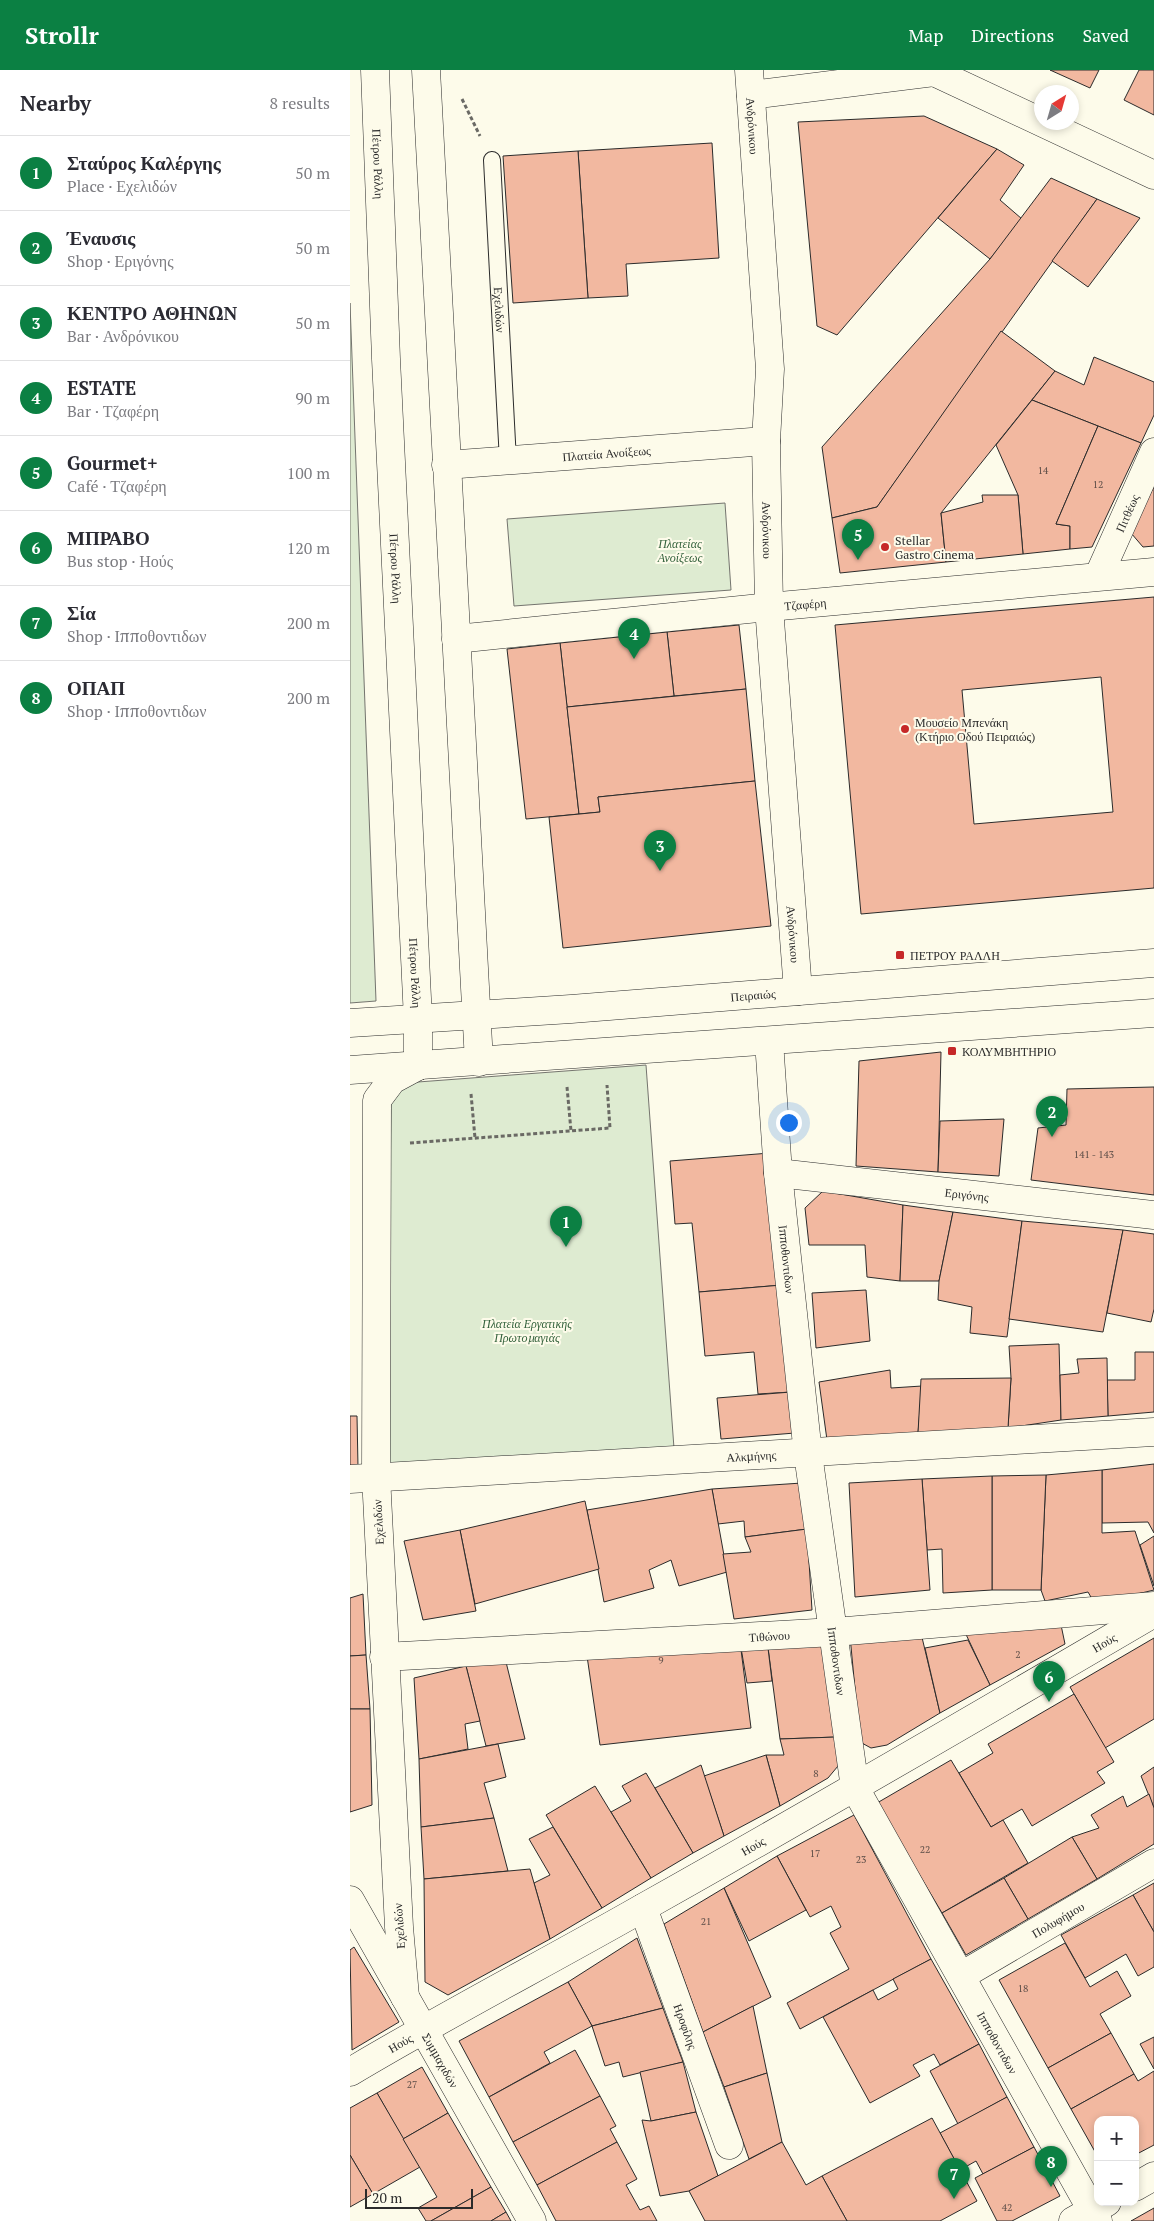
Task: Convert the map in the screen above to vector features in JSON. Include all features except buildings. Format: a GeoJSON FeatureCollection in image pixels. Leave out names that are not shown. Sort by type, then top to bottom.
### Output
{"type":"FeatureCollection","features":[{"type":"Feature","properties":{"kind":"street","name":"Πέτρου Ράλλη"},"geometry":{"type":"LineString","coordinates":[[375,70],[386,359],[418,1020],[418,1066]]}},
{"type":"Feature","properties":{"kind":"street"},"geometry":{"type":"LineString","coordinates":[[426,70],[479,1062]]}},
{"type":"Feature","properties":{"kind":"street"},"geometry":{"type":"LineString","coordinates":[[750,83],[932,71],[976,80],[1153,172]]}},
{"type":"Feature","properties":{"kind":"street","name":"Ανδρόνικου"},"geometry":{"type":"LineString","coordinates":[[750,83],[770,369],[766,441],[769,607],[798,991]]}},
{"type":"Feature","properties":{"kind":"street","name":"Πλατεία Ανοίξεως"},"geometry":{"type":"LineString","coordinates":[[446,465],[766,441]]}},
{"type":"Feature","properties":{"kind":"street","name":"Πιτθέως"},"geometry":{"type":"LineString","coordinates":[[1099,576],[1154,452]]}},
{"type":"Feature","properties":{"kind":"street","name":"Τζαφέρη"},"geometry":{"type":"LineString","coordinates":[[456,639],[769,607],[1154,572]]}},
{"type":"Feature","properties":{"kind":"street","name":"Πειραιώς"},"geometry":{"type":"LineString","coordinates":[[350,1023],[477,1016],[1154,963]]}},
{"type":"Feature","properties":{"kind":"street"},"geometry":{"type":"LineString","coordinates":[[350,1070],[1154,1013]]}},
{"type":"Feature","properties":{"kind":"street","name":"Ιπποθοντιδων"},"geometry":{"type":"LineString","coordinates":[[768,1040],[778,1173],[808,1454],[855,1788],[1093,2214]]}},
{"type":"Feature","properties":{"kind":"street","name":"Εχελιδών"},"geometry":{"type":"LineString","coordinates":[[405,1997],[399,1927],[384,1657],[363,1478],[377,1100],[392,1080],[418,1066]]}},
{"type":"Feature","properties":{"kind":"street","name":"Εριγόνης"},"geometry":{"type":"LineString","coordinates":[[778,1173],[1154,1215]]}},
{"type":"Feature","properties":{"kind":"street","name":"Αλκμήνης"},"geometry":{"type":"LineString","coordinates":[[363,1478],[808,1454],[1154,1432]]}},
{"type":"Feature","properties":{"kind":"street","name":"Τιθώνου"},"geometry":{"type":"LineString","coordinates":[[384,1657],[834,1632],[1154,1606]]}},
{"type":"Feature","properties":{"kind":"street","name":"Ηούς"},"geometry":{"type":"LineString","coordinates":[[350,2072],[423,2028],[643,1908],[855,1788],[1154,1613]]}},
{"type":"Feature","properties":{"kind":"street","name":"Πολυφήμου"},"geometry":{"type":"LineString","coordinates":[[961,1976],[1154,1863]]}},
{"type":"Feature","properties":{"kind":"street","name":"Συμμαχιδών"},"geometry":{"type":"LineString","coordinates":[[350,1900],[532,2221]]}},
{"type":"Feature","properties":{"kind":"street","name":"Ηροφίλης"},"geometry":{"type":"LineString","coordinates":[[643,1908],[729,2145]]}},
{"type":"Feature","properties":{"kind":"street"},"geometry":{"type":"LineString","coordinates":[[1139,2184],[1154,2176]]}},
{"type":"Feature","properties":{"kind":"lane","name":"Εχελιδών"},"geometry":{"type":"LineString","coordinates":[[492,160],[508,460]]}},
{"type":"Feature","properties":{"kind":"path"},"geometry":{"type":"LineString","coordinates":[[460,95],[492,160]]}},
{"type":"Feature","properties":{"kind":"path"},"geometry":{"type":"LineString","coordinates":[[402,1144],[610,1128],[607,1083]]}},
{"type":"Feature","properties":{"kind":"path"},"geometry":{"type":"LineString","coordinates":[[567,1086],[571,1131]]}},
{"type":"Feature","properties":{"kind":"path"},"geometry":{"type":"LineString","coordinates":[[471,1093],[475,1138]]}},
{"type":"Feature","properties":{"kind":"green space"},"geometry":{"type":"Polygon","coordinates":[[[350,303],[376,1001],[350,1003],[350,303]]]}},
{"type":"Feature","properties":{"kind":"green space","name":"Πλατείας Ανοίξεως"},"geometry":{"type":"Polygon","coordinates":[[[725,503],[731,590],[514,606],[507,519],[725,503]]]}},
{"type":"Feature","properties":{"kind":"green space","name":"Πλατεία Εργατικής Πρωτομαγιάς"},"geometry":{"type":"Polygon","coordinates":[[[646,1065],[675,1462],[388,1476],[391,1084],[646,1065]]]}},
{"type":"Feature","properties":{"kind":"place","name":"Stellar Gastro Cinema"},"geometry":{"type":"Point","coordinates":[885,547]}},
{"type":"Feature","properties":{"kind":"place","name":"Gourmet+"},"geometry":{"type":"Point","coordinates":[858,560]}},
{"type":"Feature","properties":{"kind":"place","name":"ESTATE"},"geometry":{"type":"Point","coordinates":[634,659]}},
{"type":"Feature","properties":{"kind":"place","name":"Μουσείο Μπενάκη (Κτήριο Οδού Πειραιώς)"},"geometry":{"type":"Point","coordinates":[905,729]}},
{"type":"Feature","properties":{"kind":"place","name":"ΚΕΝΤΡΟ ΑΘΗΝΩΝ"},"geometry":{"type":"Point","coordinates":[660,871]}},
{"type":"Feature","properties":{"kind":"place","name":"ΠΕΤΡΟΥ ΡΑΛΛΗ"},"geometry":{"type":"Point","coordinates":[900,955]}},
{"type":"Feature","properties":{"kind":"place","name":"ΚΟΛΥΜΒΗΤΗΡΙΟ"},"geometry":{"type":"Point","coordinates":[952,1051]}},
{"type":"Feature","properties":{"kind":"place","name":"Έναυσις"},"geometry":{"type":"Point","coordinates":[1052,1137]}},
{"type":"Feature","properties":{"kind":"place","name":"Σταύρος Καλέργης"},"geometry":{"type":"Point","coordinates":[566,1247]}},
{"type":"Feature","properties":{"kind":"place","name":"ΜΠΡΑΒΟ"},"geometry":{"type":"Point","coordinates":[1049,1702]}},
{"type":"Feature","properties":{"kind":"place","name":"ΟΠΑΠ"},"geometry":{"type":"Point","coordinates":[1051,2187]}},
{"type":"Feature","properties":{"kind":"place","name":"Σία"},"geometry":{"type":"Point","coordinates":[954,2199]}}]}
